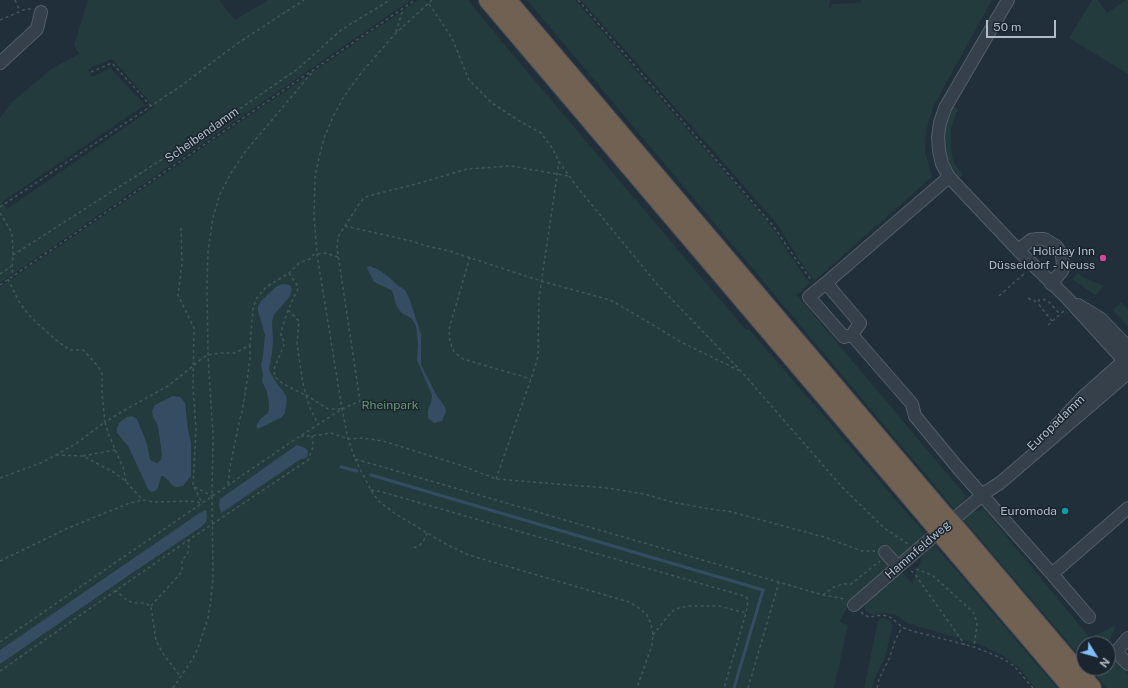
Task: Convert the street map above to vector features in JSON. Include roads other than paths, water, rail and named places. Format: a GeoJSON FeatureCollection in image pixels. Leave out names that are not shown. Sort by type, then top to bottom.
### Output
{"type":"FeatureCollection","features":[{"type":"Feature","properties":{"kind":"highway"},"geometry":{"type":"LineString","coordinates":[[488,0],[951,534],[1092,688]]}},
{"type":"Feature","properties":{"kind":"highway"},"geometry":{"type":"LineString","coordinates":[[507,0],[939,520]]}},
{"type":"Feature","properties":{"kind":"highway"},"geometry":{"type":"LineString","coordinates":[[951,534],[1072,688]]}},
{"type":"Feature","properties":{"kind":"street"},"geometry":{"type":"LineString","coordinates":[[1008,0],[945,108],[940,123],[938,137],[942,164],[949,177],[1127,361]]}},
{"type":"Feature","properties":{"kind":"street"},"geometry":{"type":"LineString","coordinates":[[0,63],[37,29],[41,12]]}},
{"type":"Feature","properties":{"kind":"street"},"geometry":{"type":"LineString","coordinates":[[822,286],[860,323],[852,335],[844,337],[809,297],[949,177]]}},
{"type":"Feature","properties":{"kind":"street"},"geometry":{"type":"LineString","coordinates":[[1018,250],[1031,240],[1037,239],[1044,240],[1056,246],[1062,255],[1063,266],[1062,271],[1051,284]]}},
{"type":"Feature","properties":{"kind":"street"},"geometry":{"type":"LineString","coordinates":[[1069,301],[1102,319],[1128,347]]}},
{"type":"Feature","properties":{"kind":"street"},"geometry":{"type":"LineString","coordinates":[[852,335],[912,404],[916,416],[958,468],[984,494],[1089,617]]}},
{"type":"Feature","properties":{"kind":"street","name":"Europadamm"},"geometry":{"type":"LineString","coordinates":[[1043,448],[1058,424],[1082,398],[1127,361]]}},
{"type":"Feature","properties":{"kind":"street","name":"Europadamm"},"geometry":{"type":"LineString","coordinates":[[984,494],[1043,448],[1128,373]]}},
{"type":"Feature","properties":{"kind":"street","name":"Hammfeldweg"},"geometry":{"type":"LineString","coordinates":[[854,605],[984,494]]}},
{"type":"Feature","properties":{"kind":"street"},"geometry":{"type":"LineString","coordinates":[[1052,574],[1128,508]]}},
{"type":"Feature","properties":{"kind":"street"},"geometry":{"type":"LineString","coordinates":[[886,553],[900,565]]}},
{"type":"Feature","properties":{"kind":"street"},"geometry":{"type":"LineString","coordinates":[[1128,638],[1117,651],[1128,664]]}},
{"type":"Feature","properties":{"kind":"water"},"geometry":{"type":"Polygon","coordinates":[[[370,266],[379,270],[405,290],[409,298],[421,334],[421,365],[437,396],[445,407],[446,412],[442,421],[434,423],[428,418],[428,410],[432,395],[417,360],[418,343],[416,326],[411,318],[399,310],[391,290],[374,282],[367,267],[370,266]]]}},
{"type":"Feature","properties":{"kind":"water"},"geometry":{"type":"Polygon","coordinates":[[[283,284],[290,285],[292,289],[290,296],[274,315],[272,321],[273,340],[269,370],[287,398],[285,413],[282,417],[258,429],[256,426],[261,418],[267,414],[269,410],[269,403],[267,392],[262,381],[263,374],[261,365],[265,335],[258,306],[262,300],[277,286],[283,284]]]}},
{"type":"Feature","properties":{"kind":"water"},"geometry":{"type":"Polygon","coordinates":[[[173,396],[180,397],[185,403],[191,443],[191,476],[183,486],[176,487],[166,478],[161,476],[158,488],[151,492],[147,488],[128,446],[117,433],[117,428],[119,423],[127,417],[132,416],[137,419],[147,444],[150,460],[157,463],[161,460],[162,455],[158,426],[153,417],[152,411],[155,405],[173,396]]]}},
{"type":"Feature","properties":{"kind":"water"},"geometry":{"type":"Polygon","coordinates":[[[297,445],[308,451],[307,457],[301,459],[221,513],[219,505],[220,499],[297,445]]]}},
{"type":"Feature","properties":{"kind":"water"},"geometry":{"type":"Polygon","coordinates":[[[206,510],[206,522],[201,527],[0,664],[0,650],[206,510]]]}},
{"type":"Feature","properties":{"kind":"waterway"},"geometry":{"type":"LineString","coordinates":[[341,467],[357,471]]}},
{"type":"Feature","properties":{"kind":"waterway"},"geometry":{"type":"LineString","coordinates":[[371,475],[763,590],[734,688]]}},
{"type":"Feature","properties":{"kind":"place","name":"Holiday Inn Düsseldorf - Neuss"},"geometry":{"type":"Point","coordinates":[1103,258]}},
{"type":"Feature","properties":{"kind":"place","name":"Euromoda"},"geometry":{"type":"Point","coordinates":[1065,511]}},
{"type":"Feature","properties":{"kind":"park label","name":"Rheinpark"},"geometry":{"type":"Point","coordinates":[390,405]}}]}
